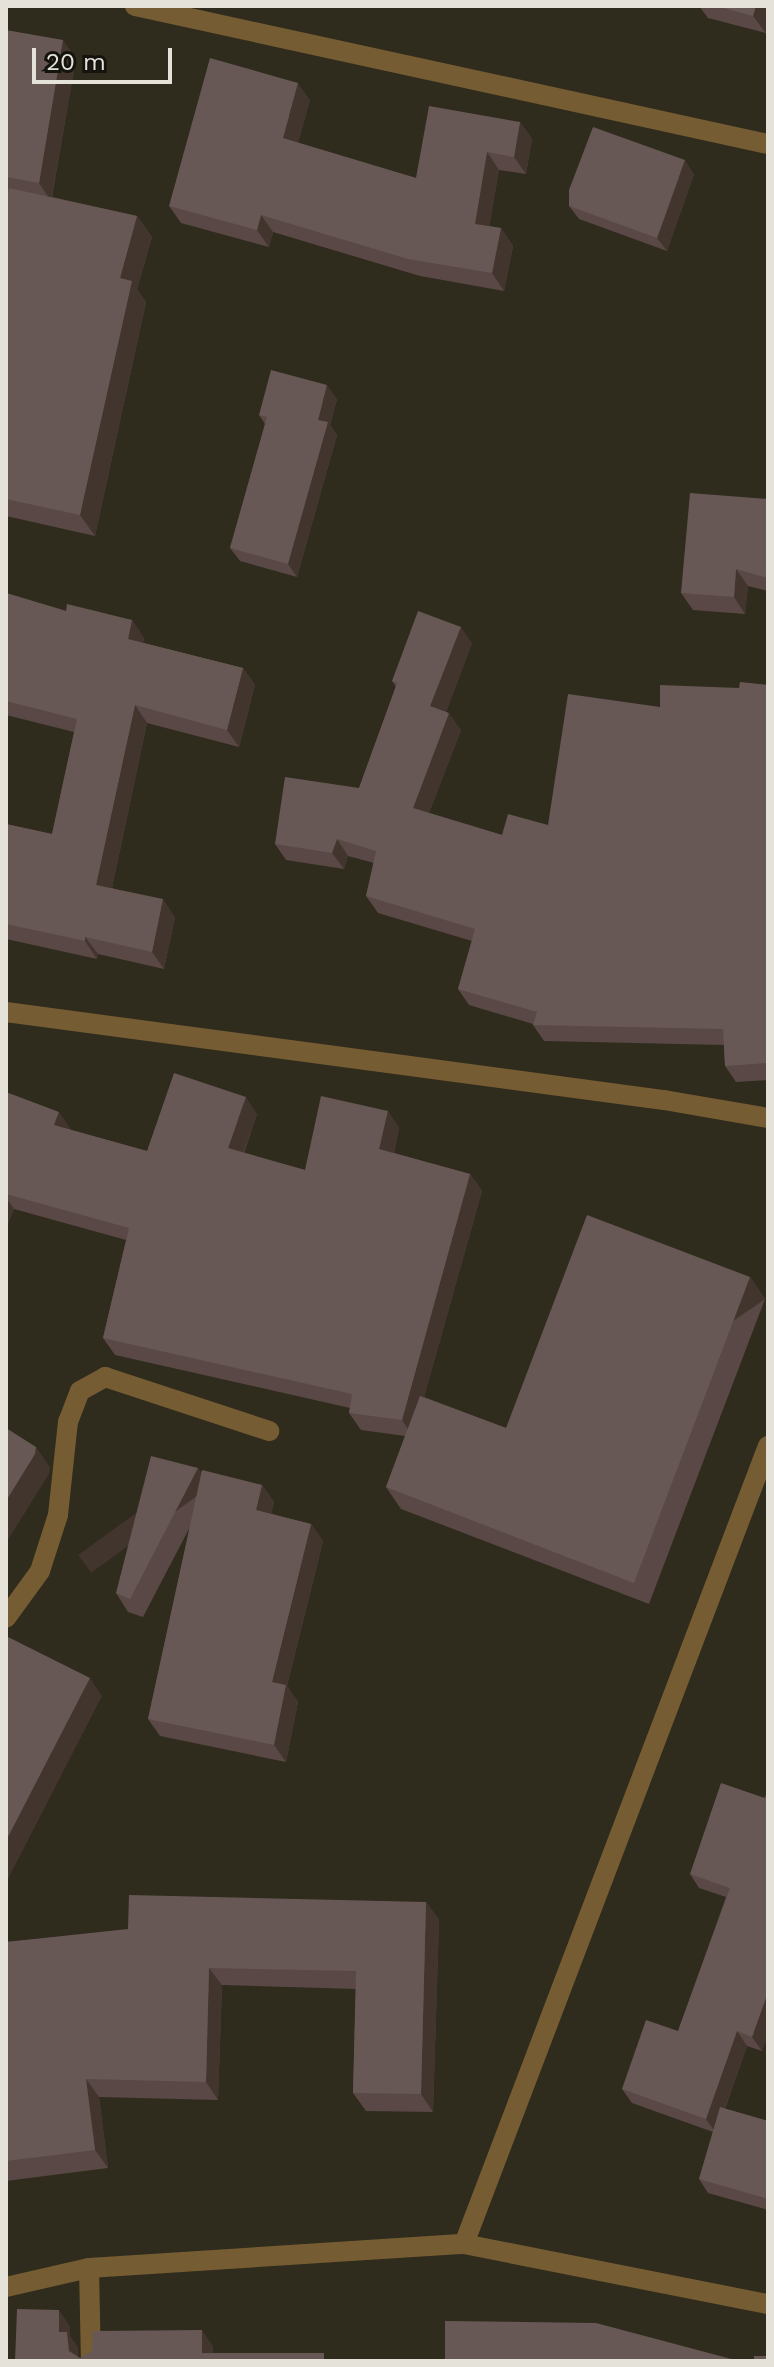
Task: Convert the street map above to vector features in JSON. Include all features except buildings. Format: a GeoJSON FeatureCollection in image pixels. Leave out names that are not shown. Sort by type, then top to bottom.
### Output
{"type":"FeatureCollection","features":[{"type":"Feature","properties":{"kind":"street"},"geometry":{"type":"LineString","coordinates":[[135,6],[768,144]]}},
{"type":"Feature","properties":{"kind":"street"},"geometry":{"type":"LineString","coordinates":[[6,1012],[649,1097],[768,1118]]}},
{"type":"Feature","properties":{"kind":"street"},"geometry":{"type":"LineString","coordinates":[[6,1618],[40,1571],[45,1557],[58,1515],[68,1422],[80,1391],[105,1377],[269,1431]]}},
{"type":"Feature","properties":{"kind":"street"},"geometry":{"type":"LineString","coordinates":[[464,2244],[768,1446]]}},
{"type":"Feature","properties":{"kind":"street"},"geometry":{"type":"LineString","coordinates":[[6,2287],[89,2268],[464,2244],[768,2304]]}},
{"type":"Feature","properties":{"kind":"street"},"geometry":{"type":"LineString","coordinates":[[89,2268],[91,2361]]}}]}
